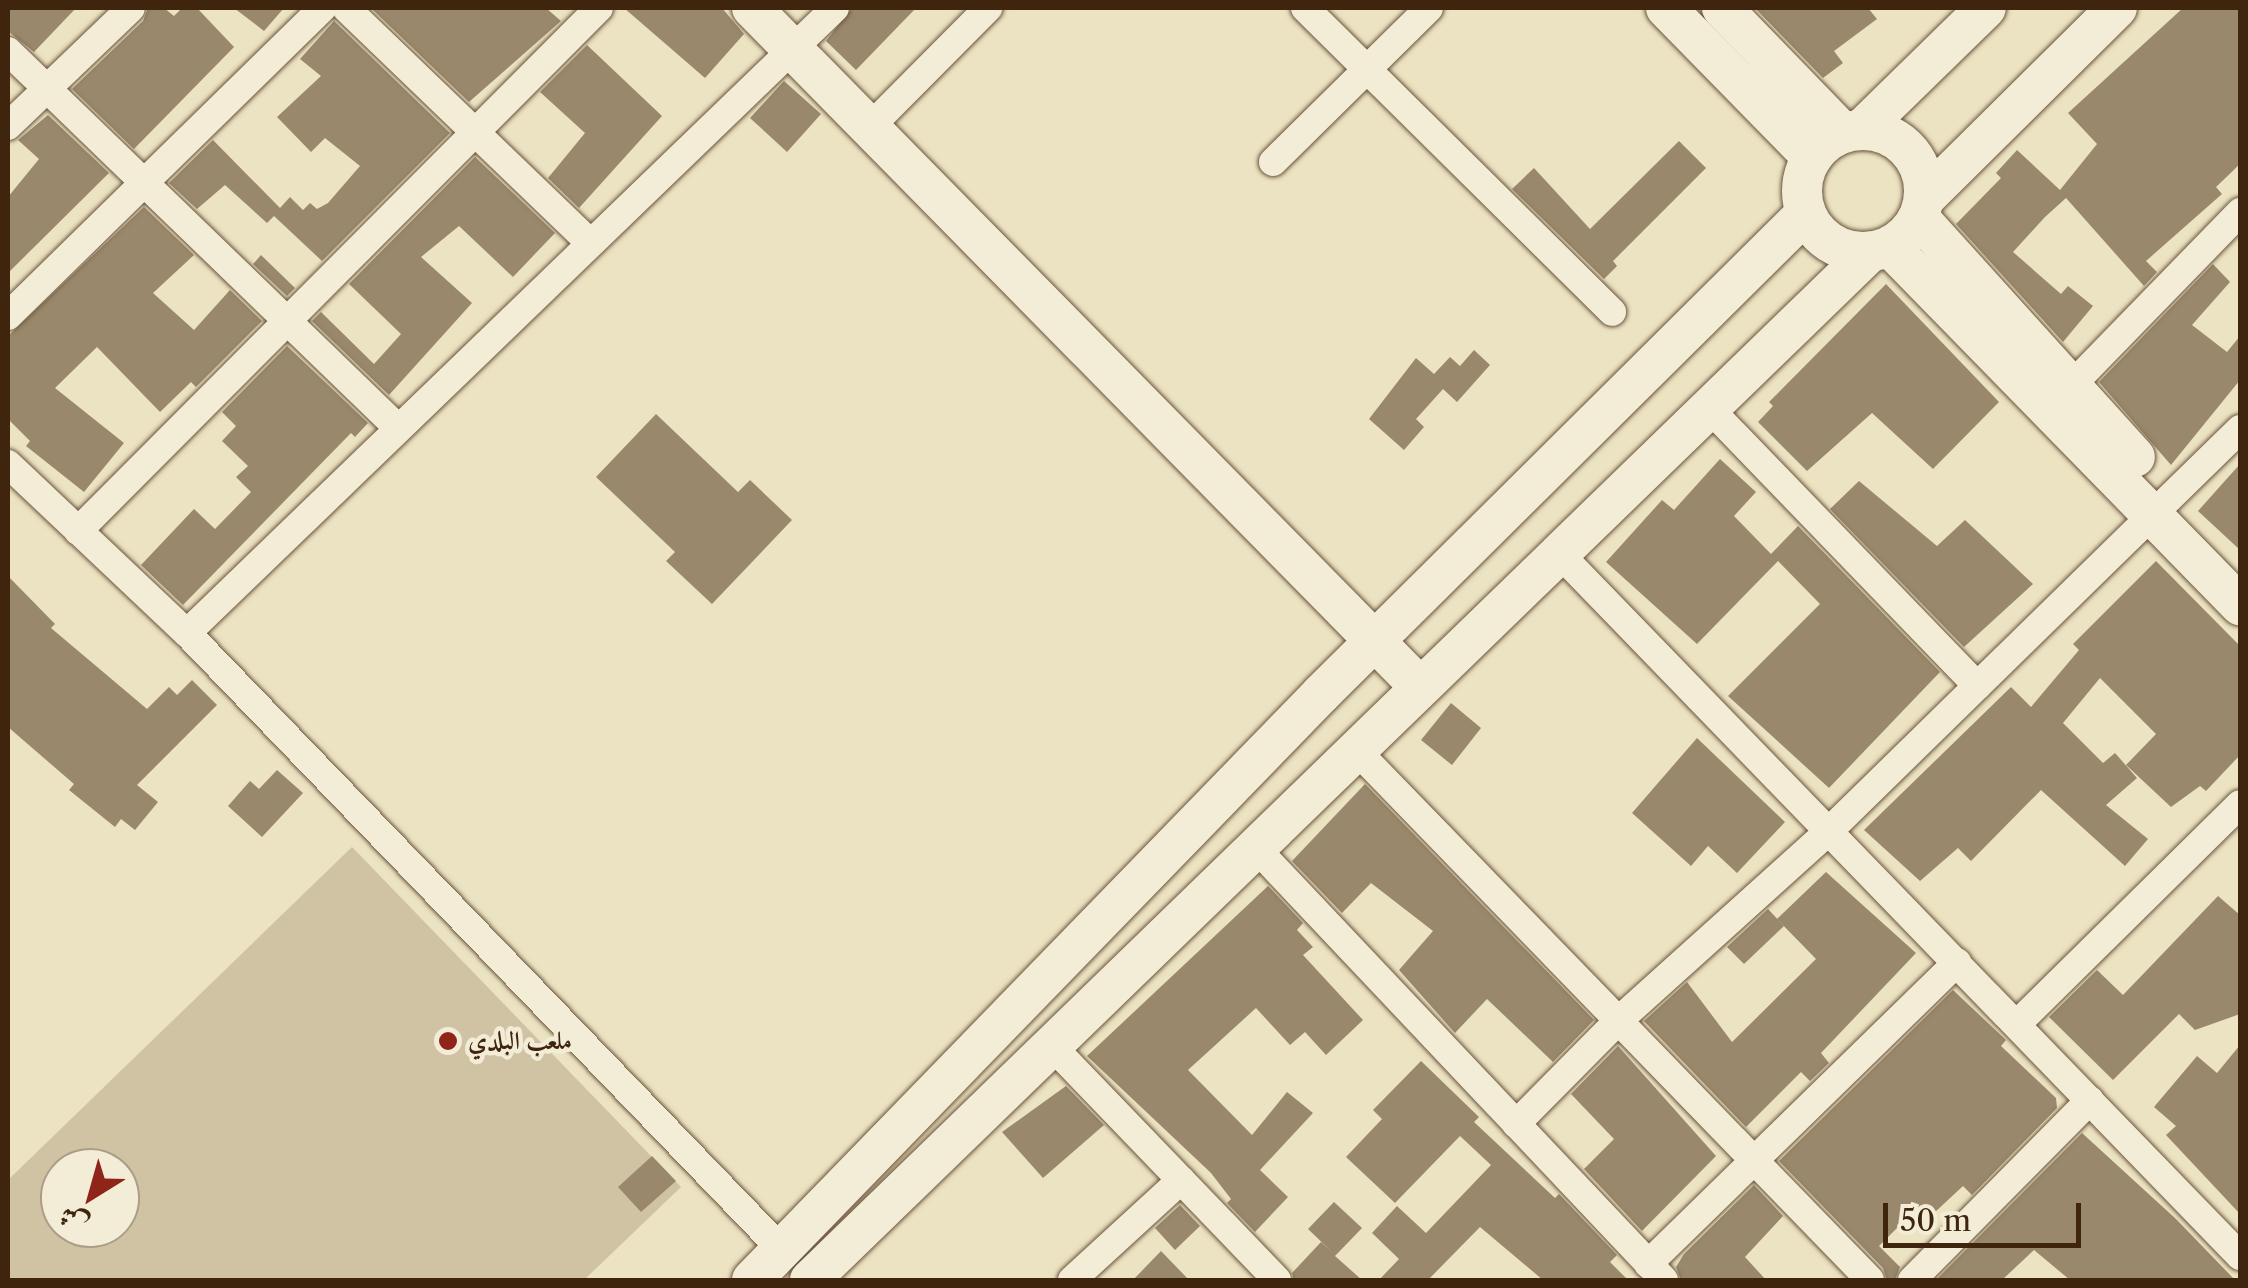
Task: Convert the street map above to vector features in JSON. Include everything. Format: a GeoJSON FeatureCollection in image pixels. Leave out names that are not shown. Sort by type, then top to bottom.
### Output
{"type":"FeatureCollection","features":[{"type":"Feature","properties":{"kind":"main road"},"geometry":{"type":"LineString","coordinates":[[752,8],[1378,638],[1418,685]]}},
{"type":"Feature","properties":{"kind":"main road"},"geometry":{"type":"LineString","coordinates":[[1666,8],[1839,139],[1883,132],[1909,150],[1924,177],[1922,208],[2071,386],[2240,605]]}},
{"type":"Feature","properties":{"kind":"main road"},"geometry":{"type":"LineString","coordinates":[[1722,8],[1839,139]]}},
{"type":"Feature","properties":{"kind":"main road"},"geometry":{"type":"LineString","coordinates":[[1986,8],[1839,139],[1802,194],[1806,214],[1831,243],[1880,250],[2163,505],[2240,569]]}},
{"type":"Feature","properties":{"kind":"main road"},"geometry":{"type":"LineString","coordinates":[[810,1280],[1556,550],[1707,406],[1880,250],[2117,8]]}},
{"type":"Feature","properties":{"kind":"main road"},"geometry":{"type":"LineString","coordinates":[[752,1280],[1378,638],[1806,214]]}},
{"type":"Feature","properties":{"kind":"street"},"geometry":{"type":"LineString","coordinates":[[8,126],[130,8]]}},
{"type":"Feature","properties":{"kind":"street"},"geometry":{"type":"LineString","coordinates":[[8,316],[323,8]]}},
{"type":"Feature","properties":{"kind":"street"},"geometry":{"type":"LineString","coordinates":[[346,8],[588,241]]}},
{"type":"Feature","properties":{"kind":"street"},"geometry":{"type":"LineString","coordinates":[[78,531],[598,8]]}},
{"type":"Feature","properties":{"kind":"street"},"geometry":{"type":"LineString","coordinates":[[187,634],[588,241],[835,8]]}},
{"type":"Feature","properties":{"kind":"street"},"geometry":{"type":"LineString","coordinates":[[870,127],[988,8]]}},
{"type":"Feature","properties":{"kind":"street"},"geometry":{"type":"LineString","coordinates":[[1305,8],[1612,312]]}},
{"type":"Feature","properties":{"kind":"street"},"geometry":{"type":"LineString","coordinates":[[1273,162],[1428,8]]}},
{"type":"Feature","properties":{"kind":"street"},"geometry":{"type":"LineString","coordinates":[[8,52],[398,428]]}},
{"type":"Feature","properties":{"kind":"street"},"geometry":{"type":"LineString","coordinates":[[2071,386],[2240,212]]}},
{"type":"Feature","properties":{"kind":"street"},"geometry":{"type":"LineString","coordinates":[[1707,406],[1977,686]]}},
{"type":"Feature","properties":{"kind":"street"},"geometry":{"type":"LineString","coordinates":[[1516,1124],[1618,1020],[1829,831],[2240,429]]}},
{"type":"Feature","properties":{"kind":"street"},"geometry":{"type":"LineString","coordinates":[[8,464],[187,634],[782,1250]]}},
{"type":"Feature","properties":{"kind":"street"},"geometry":{"type":"LineString","coordinates":[[1556,550],[2240,1256]]}},
{"type":"Feature","properties":{"kind":"street"},"geometry":{"type":"LineString","coordinates":[[1354,748],[1870,1280]]}},
{"type":"Feature","properties":{"kind":"street"},"geometry":{"type":"LineString","coordinates":[[2016,1024],[2236,817]]}},
{"type":"Feature","properties":{"kind":"street"},"geometry":{"type":"LineString","coordinates":[[1254,846],[1656,1272],[1754,1161],[1956,962]]}},
{"type":"Feature","properties":{"kind":"street"},"geometry":{"type":"LineString","coordinates":[[1051,1044],[1277,1280]]}},
{"type":"Feature","properties":{"kind":"street"},"geometry":{"type":"LineString","coordinates":[[1912,1280],[2090,1100]]}},
{"type":"Feature","properties":{"kind":"street"},"geometry":{"type":"LineString","coordinates":[[1072,1280],[1181,1180]]}},
{"type":"Feature","properties":{"kind":"shaded area"},"geometry":{"type":"Polygon","coordinates":[[[352,847],[681,1187],[584,1280],[8,1280],[8,1180],[40,1149],[40,1248],[140,1248],[140,1148],[41,1148],[352,847]]]}},
{"type":"Feature","properties":{"kind":"building"},"geometry":{"type":"Polygon","coordinates":[[[8,8],[76,8],[34,52],[8,31],[8,8]]]}},
{"type":"Feature","properties":{"kind":"building"},"geometry":{"type":"Polygon","coordinates":[[[148,8],[164,8],[174,16],[182,8],[197,8],[234,47],[134,149],[72,89],[143,21],[148,8]]]}},
{"type":"Feature","properties":{"kind":"building"},"geometry":{"type":"Polygon","coordinates":[[[234,8],[284,8],[264,31],[234,8]]]}},
{"type":"Feature","properties":{"kind":"building"},"geometry":{"type":"Polygon","coordinates":[[[371,8],[546,8],[561,21],[469,102],[371,8]]]}},
{"type":"Feature","properties":{"kind":"building"},"geometry":{"type":"Polygon","coordinates":[[[624,8],[722,8],[744,34],[705,78],[624,8]]]}},
{"type":"Feature","properties":{"kind":"building"},"geometry":{"type":"Polygon","coordinates":[[[852,8],[916,8],[856,70],[826,41],[852,8]]]}},
{"type":"Feature","properties":{"kind":"building"},"geometry":{"type":"Polygon","coordinates":[[[1755,8],[1868,8],[1877,19],[1834,51],[1843,63],[1823,78],[1755,8]]]}},
{"type":"Feature","properties":{"kind":"building"},"geometry":{"type":"Polygon","coordinates":[[[2183,8],[2240,8],[2240,164],[2216,187],[2222,194],[2146,261],[2157,272],[2144,286],[2066,198],[2045,217],[2013,252],[2061,294],[2068,286],[2093,306],[2063,342],[1956,224],[2001,178],[1996,173],[2017,150],[2060,190],[2097,144],[2068,113],[2183,8]]]}},
{"type":"Feature","properties":{"kind":"building"},"geometry":{"type":"Polygon","coordinates":[[[334,21],[450,133],[322,261],[274,216],[267,223],[225,185],[197,209],[169,183],[213,140],[280,208],[290,197],[303,210],[310,203],[317,209],[328,203],[360,166],[325,138],[311,152],[277,117],[321,76],[300,59],[334,21]]]}},
{"type":"Feature","properties":{"kind":"building"},"geometry":{"type":"Polygon","coordinates":[[[587,45],[662,116],[579,208],[548,178],[585,133],[540,92],[587,45]]]}},
{"type":"Feature","properties":{"kind":"building"},"geometry":{"type":"Polygon","coordinates":[[[784,81],[821,114],[787,152],[750,118],[784,81]]]}},
{"type":"Feature","properties":{"kind":"building"},"geometry":{"type":"Polygon","coordinates":[[[48,115],[109,173],[8,273],[8,197],[39,159],[18,140],[48,115]]]}},
{"type":"Feature","properties":{"kind":"building"},"geometry":{"type":"Polygon","coordinates":[[[1679,141],[1706,168],[1613,261],[1617,266],[1604,279],[1512,189],[1534,168],[1590,229],[1679,141]]]}},
{"type":"Feature","properties":{"kind":"building"},"geometry":{"type":"Polygon","coordinates":[[[475,157],[555,233],[513,277],[459,226],[421,257],[472,303],[389,395],[312,321],[321,312],[374,364],[401,334],[349,284],[475,157]]]}},
{"type":"Feature","properties":{"kind":"building"},"geometry":{"type":"Polygon","coordinates":[[[144,207],[194,255],[153,293],[194,330],[230,290],[262,321],[196,387],[191,382],[160,412],[97,347],[55,388],[124,443],[84,492],[26,446],[30,441],[8,419],[8,336],[144,207]]]}},
{"type":"Feature","properties":{"kind":"building"},"geometry":{"type":"Polygon","coordinates":[[[261,255],[295,288],[287,296],[253,264],[261,255]]]}},
{"type":"Feature","properties":{"kind":"building"},"geometry":{"type":"Polygon","coordinates":[[[2213,264],[2230,282],[2192,325],[2227,352],[2240,336],[2240,380],[2171,465],[2099,382],[2213,264]]]}},
{"type":"Feature","properties":{"kind":"building"},"geometry":{"type":"Polygon","coordinates":[[[1886,284],[1999,402],[1933,469],[1872,413],[1807,471],[1758,422],[1773,406],[1769,402],[1886,284]]]}},
{"type":"Feature","properties":{"kind":"building"},"geometry":{"type":"Polygon","coordinates":[[[287,346],[368,423],[355,437],[351,433],[183,605],[141,565],[194,509],[215,529],[251,492],[236,477],[248,466],[222,441],[236,426],[222,412],[287,346]]]}},
{"type":"Feature","properties":{"kind":"building"},"geometry":{"type":"Polygon","coordinates":[[[1474,350],[1490,365],[1457,402],[1443,389],[1416,419],[1424,427],[1404,450],[1369,419],[1416,358],[1434,374],[1450,357],[1460,366],[1474,350]]]}},
{"type":"Feature","properties":{"kind":"building"},"geometry":{"type":"Polygon","coordinates":[[[656,414],[738,492],[750,480],[792,520],[712,604],[666,561],[675,552],[596,477],[656,414]]]}},
{"type":"Feature","properties":{"kind":"building"},"geometry":{"type":"Polygon","coordinates":[[[1720,459],[1756,492],[1734,516],[1771,554],[1798,526],[1940,672],[1829,788],[1728,696],[1820,604],[1778,561],[1697,644],[1606,562],[1662,500],[1674,510],[1720,459]]]}},
{"type":"Feature","properties":{"kind":"building"},"geometry":{"type":"Polygon","coordinates":[[[2240,464],[2240,550],[2198,511],[2240,464]]]}},
{"type":"Feature","properties":{"kind":"building"},"geometry":{"type":"Polygon","coordinates":[[[1859,481],[1937,546],[1965,520],[2033,584],[1964,647],[1830,509],[1859,481]]]}},
{"type":"Feature","properties":{"kind":"building"},"geometry":{"type":"Polygon","coordinates":[[[2156,561],[2240,646],[2240,755],[2206,791],[2200,786],[2171,807],[2126,765],[2156,734],[2100,678],[2063,723],[2103,763],[2115,753],[2137,778],[2106,805],[2148,839],[2125,866],[2041,790],[1971,861],[1958,848],[1920,881],[1864,830],[2011,687],[2031,707],[2079,650],[2073,644],[2156,561]]]}},
{"type":"Feature","properties":{"kind":"building"},"geometry":{"type":"Polygon","coordinates":[[[8,576],[55,624],[51,628],[147,709],[169,687],[177,695],[192,680],[217,705],[137,785],[158,802],[135,830],[121,819],[115,827],[69,790],[74,784],[8,727],[8,576]]]}},
{"type":"Feature","properties":{"kind":"building"},"geometry":{"type":"Polygon","coordinates":[[[1451,703],[1481,728],[1452,765],[1421,740],[1451,703]]]}},
{"type":"Feature","properties":{"kind":"building"},"geometry":{"type":"Polygon","coordinates":[[[1697,738],[1785,822],[1737,873],[1708,846],[1691,866],[1632,813],[1697,738]]]}},
{"type":"Feature","properties":{"kind":"building"},"geometry":{"type":"Polygon","coordinates":[[[277,770],[303,793],[262,837],[228,806],[250,781],[259,789],[277,770]]]}},
{"type":"Feature","properties":{"kind":"building"},"geometry":{"type":"Polygon","coordinates":[[[1365,784],[1594,1020],[1553,1062],[1487,999],[1455,1033],[1399,970],[1433,931],[1371,883],[1342,913],[1292,861],[1365,784]]]}},
{"type":"Feature","properties":{"kind":"building"},"geometry":{"type":"Polygon","coordinates":[[[1826,872],[1916,953],[1821,1053],[1829,1063],[1810,1081],[1801,1072],[1746,1127],[1644,1021],[1687,982],[1732,1042],[1816,959],[1777,919],[1826,872]]]}},
{"type":"Feature","properties":{"kind":"building"},"geometry":{"type":"Polygon","coordinates":[[[1268,886],[1303,923],[1297,930],[1313,947],[1303,955],[1363,1020],[1326,1055],[1305,1032],[1290,1045],[1256,1008],[1188,1070],[1252,1135],[1287,1092],[1313,1113],[1260,1170],[1288,1197],[1255,1232],[1227,1203],[1231,1199],[1211,1173],[1087,1056],[1268,886]]]}},
{"type":"Feature","properties":{"kind":"building"},"geometry":{"type":"Polygon","coordinates":[[[2218,896],[2240,915],[2240,1014],[2195,1030],[2179,1014],[2113,1080],[2049,1017],[2097,970],[2123,995],[2218,896]]]}},
{"type":"Feature","properties":{"kind":"building"},"geometry":{"type":"Polygon","coordinates":[[[1768,909],[1784,926],[1744,964],[1727,947],[1768,909]]]}},
{"type":"Feature","properties":{"kind":"building"},"geometry":{"type":"Polygon","coordinates":[[[1953,990],[2006,1040],[2001,1046],[2056,1098],[2057,1108],[1972,1195],[1963,1186],[1919,1227],[1909,1216],[1879,1246],[1900,1267],[1895,1280],[1887,1280],[1883,1268],[1779,1161],[1953,990]]]}},
{"type":"Feature","properties":{"kind":"building"},"geometry":{"type":"Polygon","coordinates":[[[2240,1045],[2240,1214],[2166,1135],[2176,1126],[2154,1107],[2197,1056],[2217,1073],[2240,1045]]]}},
{"type":"Feature","properties":{"kind":"building"},"geometry":{"type":"Polygon","coordinates":[[[1618,1046],[1716,1156],[1642,1231],[1584,1169],[1614,1139],[1571,1094],[1618,1046]]]}},
{"type":"Feature","properties":{"kind":"building"},"geometry":{"type":"Polygon","coordinates":[[[1421,1061],[1479,1117],[1474,1122],[1555,1198],[1559,1194],[1617,1255],[1610,1262],[1628,1280],[1543,1280],[1480,1227],[1428,1280],[1379,1280],[1399,1259],[1372,1233],[1397,1206],[1426,1233],[1491,1165],[1460,1136],[1395,1203],[1346,1157],[1382,1119],[1373,1110],[1421,1061]]]}},
{"type":"Feature","properties":{"kind":"building"},"geometry":{"type":"Polygon","coordinates":[[[1066,1086],[1104,1125],[1043,1178],[1002,1132],[1066,1086]]]}},
{"type":"Feature","properties":{"kind":"building"},"geometry":{"type":"Polygon","coordinates":[[[2082,1133],[2176,1219],[2235,1280],[2070,1280],[2034,1250],[2002,1280],[1936,1280],[2082,1133]]]}},
{"type":"Feature","properties":{"kind":"building"},"geometry":{"type":"Polygon","coordinates":[[[652,1156],[676,1181],[641,1212],[618,1187],[652,1156]]]}},
{"type":"Feature","properties":{"kind":"building"},"geometry":{"type":"Polygon","coordinates":[[[1754,1185],[1783,1216],[1745,1257],[1766,1280],[1681,1280],[1676,1267],[1684,1254],[1754,1185]]]}},
{"type":"Feature","properties":{"kind":"building"},"geometry":{"type":"Polygon","coordinates":[[[1334,1202],[1362,1228],[1335,1256],[1362,1280],[1294,1280],[1292,1273],[1321,1242],[1333,1253],[1308,1229],[1334,1202]]]}},
{"type":"Feature","properties":{"kind":"building"},"geometry":{"type":"Polygon","coordinates":[[[1180,1205],[1200,1226],[1175,1250],[1155,1228],[1180,1205]]]}},
{"type":"Feature","properties":{"kind":"building"},"geometry":{"type":"Polygon","coordinates":[[[1161,1251],[1189,1280],[1133,1280],[1161,1251]]]}},
{"type":"Feature","properties":{"kind":"place","name":"ملعب البلدي"},"geometry":{"type":"Point","coordinates":[448,1041]}}]}
